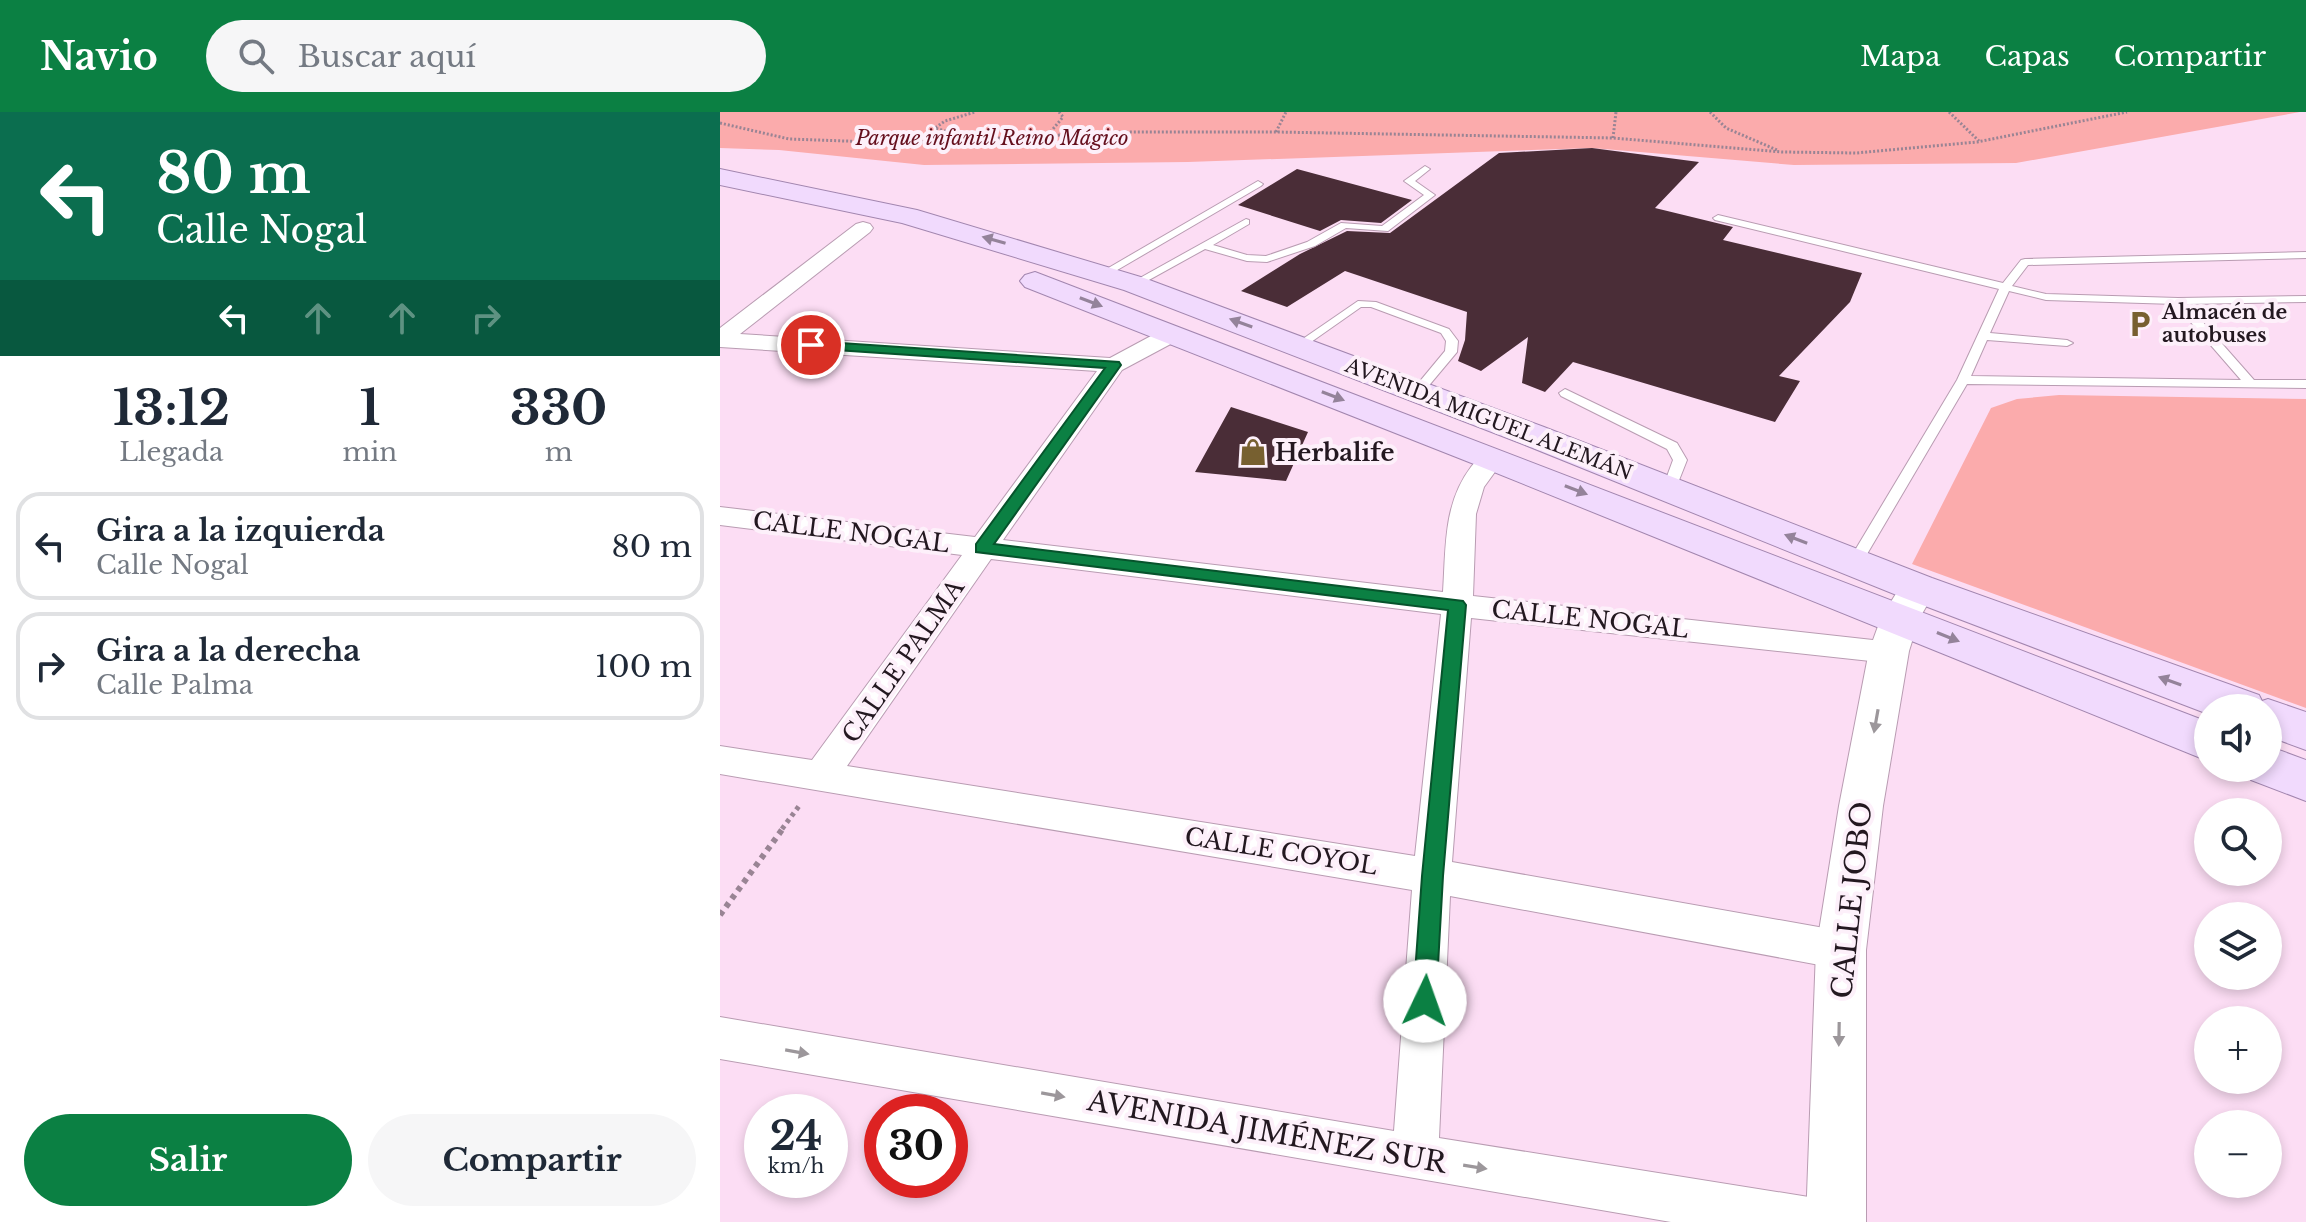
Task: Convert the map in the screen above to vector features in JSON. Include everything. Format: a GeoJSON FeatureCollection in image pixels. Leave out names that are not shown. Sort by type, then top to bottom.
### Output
{"type":"FeatureCollection","features":[{"type":"Feature","properties":{"kind":"main road","name":"AVENIDA MIGUEL ALEMÁN"},"geometry":{"type":"LineString","coordinates":[[720,177],[908,216],[1118,279],[1300,345],[1855,562],[1902,619],[2194,695]]}},
{"type":"Feature","properties":{"kind":"main road","name":"AVENIDA MIGUEL ALEMÁN"},"geometry":{"type":"LineString","coordinates":[[720,197],[863,228],[984,264],[1492,458],[2194,736]]}},
{"type":"Feature","properties":{"kind":"main road"},"geometry":{"type":"LineString","coordinates":[[2282,722],[2306,731]]}},
{"type":"Feature","properties":{"kind":"main road"},"geometry":{"type":"LineString","coordinates":[[2282,772],[2306,781]]}},
{"type":"Feature","properties":{"kind":"street"},"geometry":{"type":"LineString","coordinates":[[720,339],[863,228]]}},
{"type":"Feature","properties":{"kind":"street","name":"CALLE PALMA"},"geometry":{"type":"LineString","coordinates":[[821,776],[1114,365],[1172,334]]}},
{"type":"Feature","properties":{"kind":"street"},"geometry":{"type":"LineString","coordinates":[[720,339],[1114,365]]}},
{"type":"Feature","properties":{"kind":"street"},"geometry":{"type":"LineString","coordinates":[[1415,1157],[1432,876],[1465,498],[1492,458]]}},
{"type":"Feature","properties":{"kind":"street","name":"CALLE NOGAL"},"geometry":{"type":"LineString","coordinates":[[720,516],[1457,605],[1902,619]]}},
{"type":"Feature","properties":{"kind":"street","name":"CALLE JOBO"},"geometry":{"type":"LineString","coordinates":[[1836,1222],[1841,950],[1861,806],[1902,619]]}},
{"type":"Feature","properties":{"kind":"street","name":"CALLE COYOL"},"geometry":{"type":"LineString","coordinates":[[720,760],[1432,876],[1841,950]]}},
{"type":"Feature","properties":{"kind":"street","name":"AVENIDA JIMÉNEZ SUR"},"geometry":{"type":"LineString","coordinates":[[720,1038],[1815,1222]]}},
{"type":"Feature","properties":{"kind":"lane"},"geometry":{"type":"LineString","coordinates":[[1204,246],[1247,258],[1267,259],[1311,244],[1344,225],[1384,229],[1430,195],[1413,187],[1409,181],[1425,169]]}},
{"type":"Feature","properties":{"kind":"lane"},"geometry":{"type":"LineString","coordinates":[[1118,279],[1258,184]]}},
{"type":"Feature","properties":{"kind":"lane"},"geometry":{"type":"LineString","coordinates":[[1718,218],[2046,297],[2178,301],[2306,299]]}},
{"type":"Feature","properties":{"kind":"lane"},"geometry":{"type":"LineString","coordinates":[[1118,279],[1204,246],[1246,222]]}},
{"type":"Feature","properties":{"kind":"lane"},"geometry":{"type":"LineString","coordinates":[[1855,562],[1963,380],[2005,288],[2025,262],[2306,255]]}},
{"type":"Feature","properties":{"kind":"lane"},"geometry":{"type":"LineString","coordinates":[[2178,301],[2250,383]]}},
{"type":"Feature","properties":{"kind":"lane"},"geometry":{"type":"LineString","coordinates":[[1300,345],[1358,304],[1372,304],[1445,331],[1452,341],[1451,352],[1417,392]]}},
{"type":"Feature","properties":{"kind":"lane"},"geometry":{"type":"LineString","coordinates":[[1985,336],[2067,343]]}},
{"type":"Feature","properties":{"kind":"lane"},"geometry":{"type":"LineString","coordinates":[[1963,380],[2306,384]]}},
{"type":"Feature","properties":{"kind":"lane"},"geometry":{"type":"LineString","coordinates":[[1565,393],[1672,446],[1680,460],[1669,490]]}},
{"type":"Feature","properties":{"kind":"path"},"geometry":{"type":"LineString","coordinates":[[975,112],[945,121],[935,128],[977,139]]}},
{"type":"Feature","properties":{"kind":"path"},"geometry":{"type":"LineString","coordinates":[[1048,135],[1063,117],[1059,112]]}},
{"type":"Feature","properties":{"kind":"path"},"geometry":{"type":"LineString","coordinates":[[1276,132],[1286,112]]}},
{"type":"Feature","properties":{"kind":"path"},"geometry":{"type":"LineString","coordinates":[[1613,138],[1616,112]]}},
{"type":"Feature","properties":{"kind":"path"},"geometry":{"type":"LineString","coordinates":[[1710,112],[1726,128],[1782,152]]}},
{"type":"Feature","properties":{"kind":"path"},"geometry":{"type":"LineString","coordinates":[[1949,112],[1977,142]]}},
{"type":"Feature","properties":{"kind":"path"},"geometry":{"type":"LineString","coordinates":[[720,123],[789,139],[902,143],[1121,132],[1276,132],[1613,138],[1782,152],[1856,153],[1977,142],[2127,112]]}},
{"type":"Feature","properties":{"kind":"path"},"geometry":{"type":"LineString","coordinates":[[720,915],[821,776]]}},
{"type":"Feature","properties":{"kind":"green space","name":"Parque infantil Reino Mágico"},"geometry":{"type":"Polygon","coordinates":[[[720,112],[2300,112],[2016,163],[1794,165],[1592,148],[1188,162],[924,165],[779,150],[720,148],[720,112]]]}},
{"type":"Feature","properties":{"kind":"green space"},"geometry":{"type":"Polygon","coordinates":[[[2059,395],[2306,399],[2306,708],[2282,699],[2282,694],[2268,694],[1912,564],[1991,408],[2017,399],[2059,395]]]}},
{"type":"Feature","properties":{"kind":"building"},"geometry":{"type":"Polygon","coordinates":[[[1592,148],[1699,162],[1655,208],[1733,227],[1723,240],[1862,273],[1850,302],[1779,376],[1800,381],[1775,422],[1573,362],[1545,392],[1522,383],[1528,337],[1481,371],[1458,361],[1465,340],[1467,312],[1345,271],[1287,307],[1241,291],[1300,254],[1347,231],[1390,233],[1499,153],[1592,148]]]}},
{"type":"Feature","properties":{"kind":"building"},"geometry":{"type":"Polygon","coordinates":[[[1297,169],[1412,200],[1381,223],[1341,220],[1320,231],[1238,205],[1297,169]]]}},
{"type":"Feature","properties":{"kind":"building","name":"Herbalife"},"geometry":{"type":"Polygon","coordinates":[[[1231,407],[1308,432],[1286,481],[1195,472],[1231,407]]]}},
{"type":"Feature","properties":{"kind":"place","name":"Almacén de autobuses"},"geometry":{"type":"Point","coordinates":[2140,324]}},
{"type":"Feature","properties":{"kind":"place","name":"Herbalife"},"geometry":{"type":"Point","coordinates":[1253,452]}},
{"type":"Feature","properties":{"kind":"route"},"geometry":{"type":"LineString","coordinates":[[811,345],[1114,365],[982,548],[1457,605],[1432,876],[1425,1001]]}}]}
